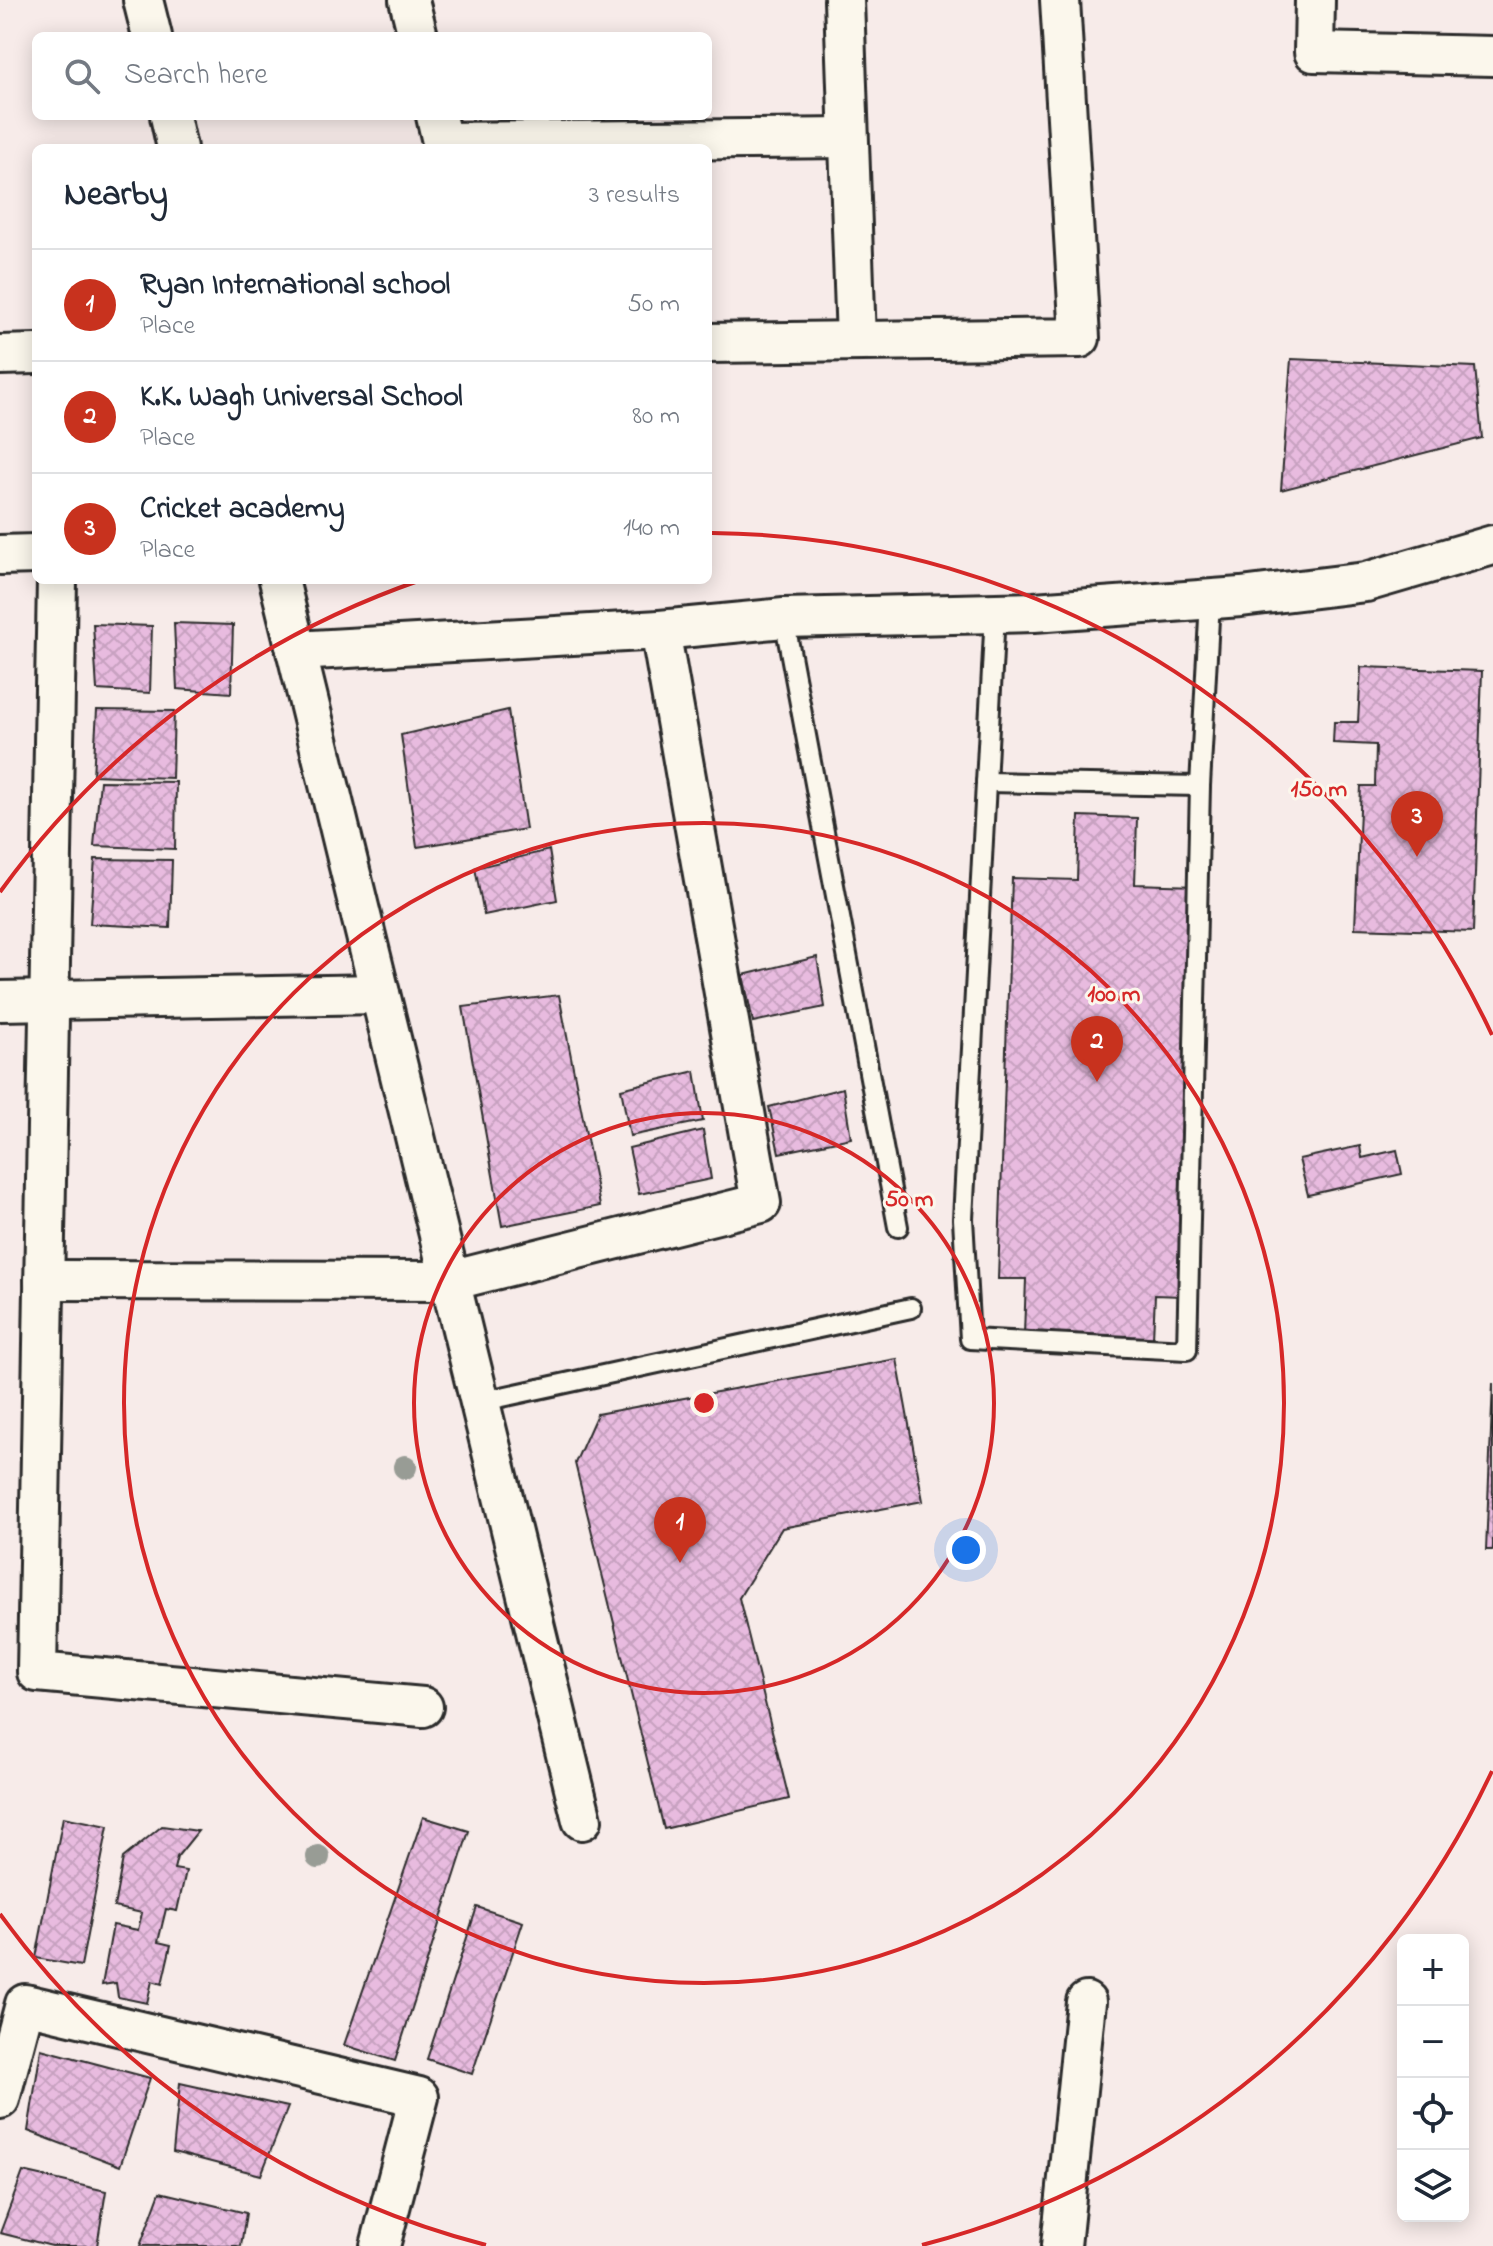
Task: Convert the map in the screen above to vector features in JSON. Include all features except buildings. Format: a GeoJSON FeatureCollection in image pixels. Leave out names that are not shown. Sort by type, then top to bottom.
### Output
{"type":"FeatureCollection","features":[{"type":"Feature","properties":{"kind":"street"},"geometry":{"type":"LineString","coordinates":[[143,0],[151,32]]}},
{"type":"Feature","properties":{"kind":"street"},"geometry":{"type":"LineString","coordinates":[[409,0],[417,32]]}},
{"type":"Feature","properties":{"kind":"street"},"geometry":{"type":"LineString","coordinates":[[844,0],[856,341]]}},
{"type":"Feature","properties":{"kind":"street"},"geometry":{"type":"LineString","coordinates":[[712,343],[1080,338],[1060,0]]}},
{"type":"Feature","properties":{"kind":"street"},"geometry":{"type":"LineString","coordinates":[[1315,0],[1314,52],[1493,56]]}},
{"type":"Feature","properties":{"kind":"street"},"geometry":{"type":"LineString","coordinates":[[171,120],[176,144]]}},
{"type":"Feature","properties":{"kind":"street"},"geometry":{"type":"LineString","coordinates":[[437,120],[442,142],[848,138]]}},
{"type":"Feature","properties":{"kind":"street"},"geometry":{"type":"LineString","coordinates":[[0,355],[32,354]]}},
{"type":"Feature","properties":{"kind":"street"},"geometry":{"type":"LineString","coordinates":[[296,651],[660,630],[784,618],[995,613],[1210,600],[1366,582],[1493,545]]}},
{"type":"Feature","properties":{"kind":"street"},"geometry":{"type":"LineString","coordinates":[[0,555],[32,554]]}},
{"type":"Feature","properties":{"kind":"street"},"geometry":{"type":"LineString","coordinates":[[57,584],[37,1672],[423,1707]]}},
{"type":"Feature","properties":{"kind":"street"},"geometry":{"type":"LineString","coordinates":[[280,584],[582,1820]]}},
{"type":"Feature","properties":{"kind":"street"},"geometry":{"type":"LineString","coordinates":[[44,1280],[450,1281],[761,1203],[660,630]]}},
{"type":"Feature","properties":{"kind":"street"},"geometry":{"type":"LineString","coordinates":[[0,1001],[380,994]]}},
{"type":"Feature","properties":{"kind":"street"},"geometry":{"type":"LineString","coordinates":[[1061,2246],[1086,2002]]}},
{"type":"Feature","properties":{"kind":"street"},"geometry":{"type":"LineString","coordinates":[[0,2099],[25,2004],[419,2097],[380,2246]]}},
{"type":"Feature","properties":{"kind":"lane"},"geometry":{"type":"LineString","coordinates":[[995,613],[963,1219],[970,1339],[1187,1350],[1200,786],[1210,600]]}},
{"type":"Feature","properties":{"kind":"lane"},"geometry":{"type":"LineString","coordinates":[[784,618],[898,1227]]}},
{"type":"Feature","properties":{"kind":"lane"},"geometry":{"type":"LineString","coordinates":[[986,782],[1200,786]]}},
{"type":"Feature","properties":{"kind":"lane"},"geometry":{"type":"LineString","coordinates":[[479,1402],[911,1308]]}},
{"type":"Feature","properties":{"kind":"place","name":"Cricket academy"},"geometry":{"type":"Point","coordinates":[1417,857]}},
{"type":"Feature","properties":{"kind":"place","name":"K.K. Wagh Universal School"},"geometry":{"type":"Point","coordinates":[1097,1082]}},
{"type":"Feature","properties":{"kind":"place","name":"Ryan International school"},"geometry":{"type":"Point","coordinates":[680,1563]}}]}
